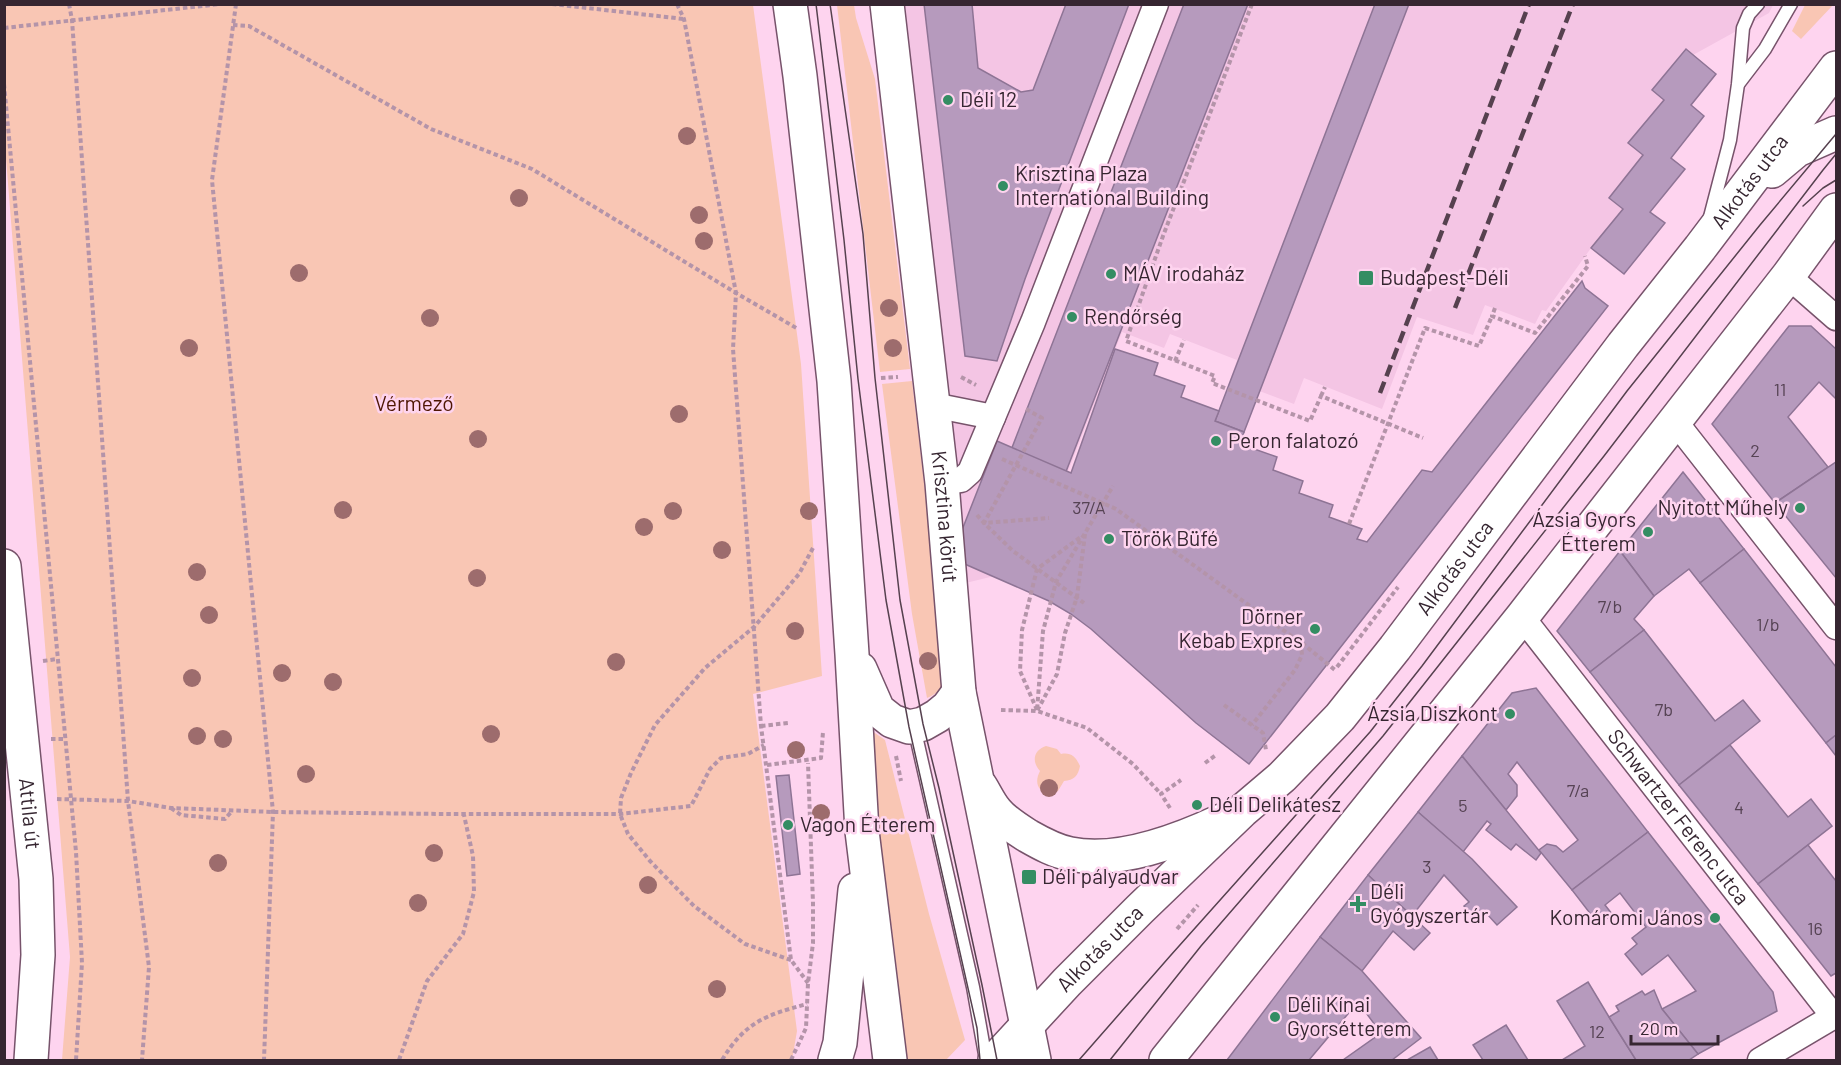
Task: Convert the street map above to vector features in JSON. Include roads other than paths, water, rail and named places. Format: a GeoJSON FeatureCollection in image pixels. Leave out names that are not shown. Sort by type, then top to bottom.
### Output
{"type":"FeatureCollection","features":[{"type":"Feature","properties":{"kind":"street"},"geometry":{"type":"LineString","coordinates":[[790,4],[834,381],[862,831],[890,1060]]}},
{"type":"Feature","properties":{"kind":"street","name":"Krisztina körút"},"geometry":{"type":"LineString","coordinates":[[887,4],[942,483],[959,692],[1032,1060]]}},
{"type":"Feature","properties":{"kind":"street"},"geometry":{"type":"LineString","coordinates":[[942,483],[962,480],[970,472],[980,450],[1033,322],[1156,4]]}},
{"type":"Feature","properties":{"kind":"street","name":"Alkotás utca"},"geometry":{"type":"LineString","coordinates":[[1026,1026],[1140,909],[1242,811],[1282,777],[1340,717],[1395,648],[1623,345],[1740,196],[1836,68]]}},
{"type":"Feature","properties":{"kind":"street"},"geometry":{"type":"LineString","coordinates":[[1740,196],[1797,150],[1836,133]]}},
{"type":"Feature","properties":{"kind":"street"},"geometry":{"type":"LineString","coordinates":[[1166,1060],[1522,617],[1836,210]]}},
{"type":"Feature","properties":{"kind":"street"},"geometry":{"type":"LineString","coordinates":[[1791,271],[1836,230]]}},
{"type":"Feature","properties":{"kind":"street"},"geometry":{"type":"LineString","coordinates":[[1791,271],[1836,318]]}},
{"type":"Feature","properties":{"kind":"street"},"geometry":{"type":"LineString","coordinates":[[933,405],[993,417]]}},
{"type":"Feature","properties":{"kind":"street"},"geometry":{"type":"LineString","coordinates":[[1674,420],[1836,627]]}},
{"type":"Feature","properties":{"kind":"street","name":"Attila út"},"geometry":{"type":"LineString","coordinates":[[4,566],[36,879],[38,955],[31,1060]]}},
{"type":"Feature","properties":{"kind":"street","name":"Schwartzer Ferenc utca"},"geometry":{"type":"LineString","coordinates":[[1522,617],[1835,1016]]}},
{"type":"Feature","properties":{"kind":"street"},"geometry":{"type":"LineString","coordinates":[[852,654],[878,710],[892,721],[909,727],[923,724],[948,707],[959,692]]}},
{"type":"Feature","properties":{"kind":"street"},"geometry":{"type":"LineString","coordinates":[[976,777],[995,810],[1018,830],[1046,847],[1071,854],[1105,857],[1148,849],[1197,832],[1242,811]]}},
{"type":"Feature","properties":{"kind":"street"},"geometry":{"type":"LineString","coordinates":[[835,1060],[840,1043],[862,831]]}},
{"type":"Feature","properties":{"kind":"street"},"geometry":{"type":"LineString","coordinates":[[1760,1060],[1835,1016]]}},
{"type":"Feature","properties":{"kind":"street"},"geometry":{"type":"LineString","coordinates":[[995,1060],[1026,1026]]}},
{"type":"Feature","properties":{"kind":"lane"},"geometry":{"type":"LineString","coordinates":[[1700,248],[1730,140],[1743,28],[1749,14],[1758,4]]}},
{"type":"Feature","properties":{"kind":"lane"},"geometry":{"type":"LineString","coordinates":[[1738,84],[1765,49],[1791,4]]}},
{"type":"Feature","properties":{"kind":"lane"},"geometry":{"type":"LineString","coordinates":[[914,726],[973,987],[986,1060]]}},
{"type":"Feature","properties":{"kind":"tram line"},"geometry":{"type":"LineString","coordinates":[[816,4],[858,379],[886,600],[909,727],[977,1028],[980,1060]]}},
{"type":"Feature","properties":{"kind":"tram line"},"geometry":{"type":"LineString","coordinates":[[830,4],[863,234],[875,378],[900,600],[923,724],[939,788],[997,1060]]}},
{"type":"Feature","properties":{"kind":"tram line"},"geometry":{"type":"LineString","coordinates":[[1079,1060],[1370,732],[1422,666],[1627,391],[1836,134]]}},
{"type":"Feature","properties":{"kind":"tram line"},"geometry":{"type":"LineString","coordinates":[[1110,1060],[1201,946],[1383,736],[1604,456],[1836,154]]}},
{"type":"Feature","properties":{"kind":"tram line"},"geometry":{"type":"LineString","coordinates":[[1803,206],[1836,180]]}},
{"type":"Feature","properties":{"kind":"railway"},"geometry":{"type":"LineString","coordinates":[[1380,393],[1529,4]]}},
{"type":"Feature","properties":{"kind":"railway"},"geometry":{"type":"LineString","coordinates":[[1455,308],[1573,4]]}},
{"type":"Feature","properties":{"kind":"place","name":"Déli 12"},"geometry":{"type":"Point","coordinates":[948,100]}},
{"type":"Feature","properties":{"kind":"place","name":"Krisztina Plaza International Building"},"geometry":{"type":"Point","coordinates":[1003,186]}},
{"type":"Feature","properties":{"kind":"place","name":"MÁV irodaház"},"geometry":{"type":"Point","coordinates":[1111,274]}},
{"type":"Feature","properties":{"kind":"place","name":"Budapest-Déli"},"geometry":{"type":"Point","coordinates":[1366,278]}},
{"type":"Feature","properties":{"kind":"place","name":"Rendőrség"},"geometry":{"type":"Point","coordinates":[1072,317]}},
{"type":"Feature","properties":{"kind":"place","name":"Peron falatozó"},"geometry":{"type":"Point","coordinates":[1216,441]}},
{"type":"Feature","properties":{"kind":"place","name":"Nyitott Műhely"},"geometry":{"type":"Point","coordinates":[1800,508]}},
{"type":"Feature","properties":{"kind":"place","name":"Ázsia Gyors Étterem"},"geometry":{"type":"Point","coordinates":[1648,532]}},
{"type":"Feature","properties":{"kind":"place","name":"Török Büfé"},"geometry":{"type":"Point","coordinates":[1109,539]}},
{"type":"Feature","properties":{"kind":"place","name":"Dörner Kebab Expres"},"geometry":{"type":"Point","coordinates":[1315,629]}},
{"type":"Feature","properties":{"kind":"place","name":"Ázsia Diszkont"},"geometry":{"type":"Point","coordinates":[1510,714]}},
{"type":"Feature","properties":{"kind":"place","name":"Déli Delikátesz"},"geometry":{"type":"Point","coordinates":[1197,805]}},
{"type":"Feature","properties":{"kind":"place","name":"Vagon Étterem"},"geometry":{"type":"Point","coordinates":[788,825]}},
{"type":"Feature","properties":{"kind":"place","name":"Déli pályaudvar"},"geometry":{"type":"Point","coordinates":[1029,877]}},
{"type":"Feature","properties":{"kind":"place","name":"Déli Gyógyszertár"},"geometry":{"type":"Point","coordinates":[1358,904]}},
{"type":"Feature","properties":{"kind":"place","name":"Komáromi János"},"geometry":{"type":"Point","coordinates":[1715,918]}},
{"type":"Feature","properties":{"kind":"place","name":"Déli Kínai Gyorsétterem"},"geometry":{"type":"Point","coordinates":[1275,1017]}},
{"type":"Feature","properties":{"kind":"park label","name":"Vérmező"},"geometry":{"type":"Point","coordinates":[414,404]}}]}
